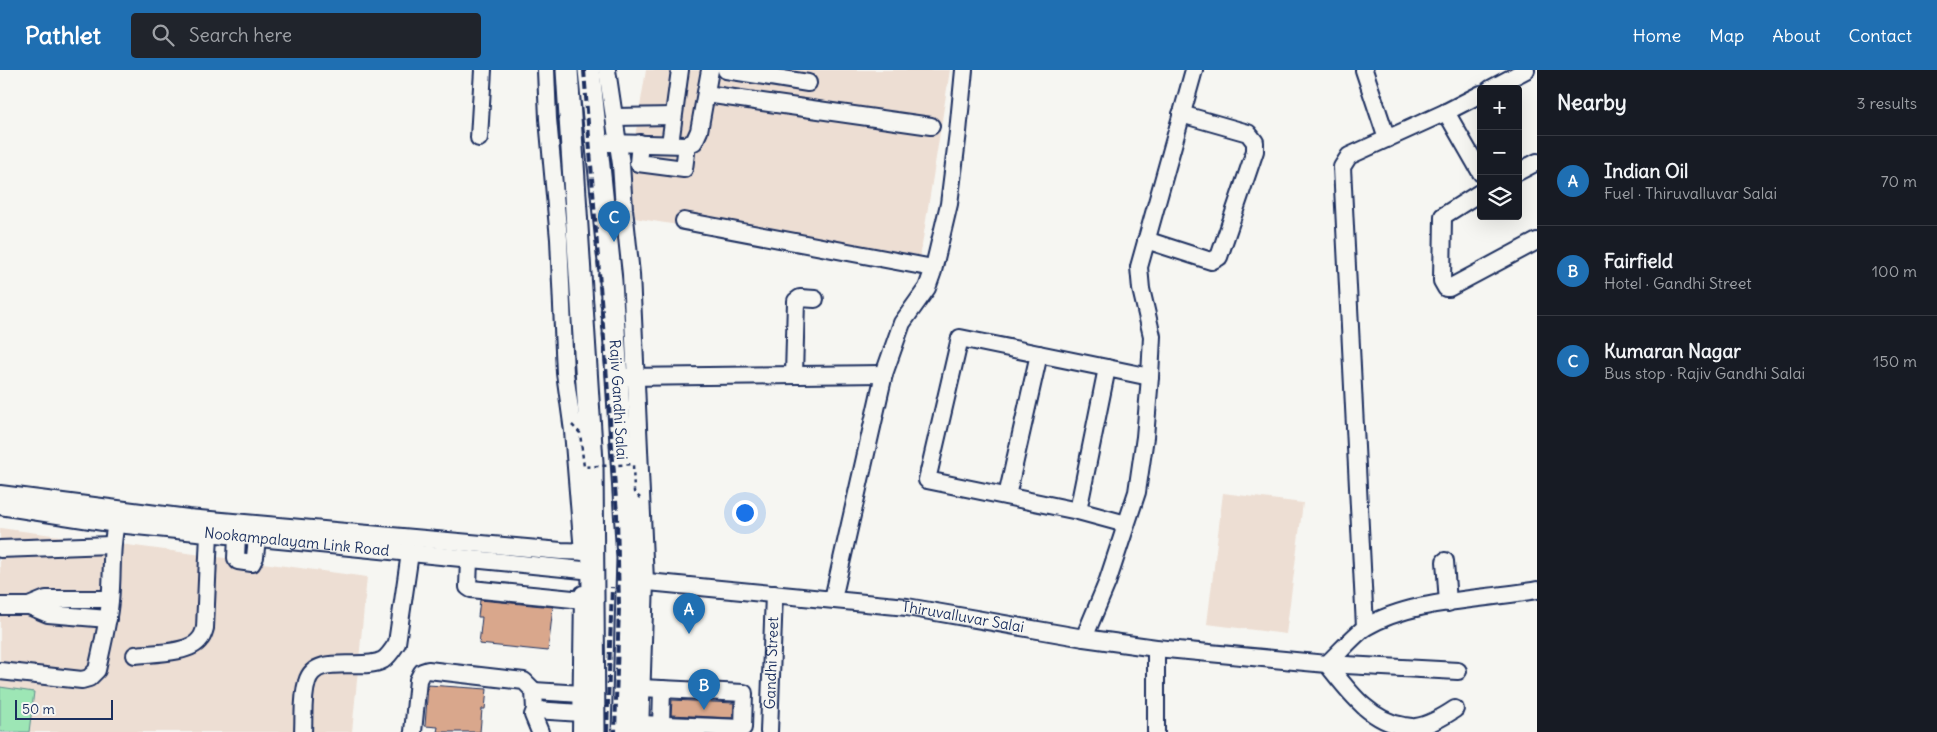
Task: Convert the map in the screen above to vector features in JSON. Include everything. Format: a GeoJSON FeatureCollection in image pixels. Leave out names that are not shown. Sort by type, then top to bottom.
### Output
{"type":"FeatureCollection","features":[{"type":"Feature","properties":{"kind":"main road","name":"Rajiv Gandhi Salai"},"geometry":{"type":"LineString","coordinates":[[567,70],[592,462],[588,561],[594,732]]}},
{"type":"Feature","properties":{"kind":"main road","name":"Rajiv Gandhi Salai"},"geometry":{"type":"LineString","coordinates":[[589,70],[611,281],[625,376],[628,558],[636,581],[634,729]]}},
{"type":"Feature","properties":{"kind":"street"},"geometry":{"type":"LineString","coordinates":[[479,138],[483,70]]}},
{"type":"Feature","properties":{"kind":"street"},"geometry":{"type":"LineString","coordinates":[[546,70],[548,119],[559,239],[564,373],[588,561],[583,600],[581,732]]}},
{"type":"Feature","properties":{"kind":"street"},"geometry":{"type":"LineString","coordinates":[[607,70],[621,164],[631,274],[625,376],[640,498],[636,581],[641,688],[634,729],[661,725],[743,728],[744,693],[641,688]]}},
{"type":"Feature","properties":{"kind":"street"},"geometry":{"type":"LineString","coordinates":[[670,144],[680,70]]}},
{"type":"Feature","properties":{"kind":"street"},"geometry":{"type":"LineString","coordinates":[[596,142],[640,144],[688,144],[694,142],[710,70]]}},
{"type":"Feature","properties":{"kind":"street"},"geometry":{"type":"LineString","coordinates":[[726,70],[808,83]]}},
{"type":"Feature","properties":{"kind":"street"},"geometry":{"type":"LineString","coordinates":[[833,599],[884,374],[902,323],[927,288],[949,204],[964,70]]}},
{"type":"Feature","properties":{"kind":"street"},"geometry":{"type":"LineString","coordinates":[[1084,638],[1107,583],[1138,492],[1150,377],[1152,336],[1138,267],[1194,70]]}},
{"type":"Feature","properties":{"kind":"street"},"geometry":{"type":"LineString","coordinates":[[1364,70],[1387,139]]}},
{"type":"Feature","properties":{"kind":"street"},"geometry":{"type":"LineString","coordinates":[[1498,85],[1526,70]]}},
{"type":"Feature","properties":{"kind":"street"},"geometry":{"type":"LineString","coordinates":[[706,94],[931,126]]}},
{"type":"Feature","properties":{"kind":"street"},"geometry":{"type":"LineString","coordinates":[[1365,627],[1342,167],[1349,156],[1477,96]]}},
{"type":"Feature","properties":{"kind":"street"},"geometry":{"type":"LineString","coordinates":[[1446,112],[1477,166]]}},
{"type":"Feature","properties":{"kind":"street"},"geometry":{"type":"LineString","coordinates":[[1146,240],[1211,261],[1219,257],[1254,151],[1255,142],[1248,133],[1181,114]]}},
{"type":"Feature","properties":{"kind":"street"},"geometry":{"type":"LineString","coordinates":[[614,117],[673,116]]}},
{"type":"Feature","properties":{"kind":"street"},"geometry":{"type":"LineString","coordinates":[[640,144],[638,163],[684,169],[688,144]]}},
{"type":"Feature","properties":{"kind":"street"},"geometry":{"type":"LineString","coordinates":[[1522,170],[1537,162]]}},
{"type":"Feature","properties":{"kind":"street"},"geometry":{"type":"LineString","coordinates":[[1477,195],[1443,216],[1442,281],[1446,288],[1537,241]]}},
{"type":"Feature","properties":{"kind":"street"},"geometry":{"type":"LineString","coordinates":[[684,221],[933,268]]}},
{"type":"Feature","properties":{"kind":"street"},"geometry":{"type":"LineString","coordinates":[[794,375],[796,301],[800,298],[815,299]]}},
{"type":"Feature","properties":{"kind":"street"},"geometry":{"type":"LineString","coordinates":[[1126,524],[1078,510],[927,480],[960,338],[1150,377]]}},
{"type":"Feature","properties":{"kind":"street"},"geometry":{"type":"LineString","coordinates":[[1007,496],[1039,354]]}},
{"type":"Feature","properties":{"kind":"street"},"geometry":{"type":"LineString","coordinates":[[1078,510],[1106,368]]}},
{"type":"Feature","properties":{"kind":"street"},"geometry":{"type":"LineString","coordinates":[[625,376],[884,374]]}},
{"type":"Feature","properties":{"kind":"street","name":"Nookampalayam Link Road"},"geometry":{"type":"LineString","coordinates":[[0,494],[188,518],[588,561]]}},
{"type":"Feature","properties":{"kind":"street","name":"Nookampalayam Link Road"},"geometry":{"type":"LineString","coordinates":[[0,506],[116,524],[469,559],[588,561]]}},
{"type":"Feature","properties":{"kind":"street"},"geometry":{"type":"LineString","coordinates":[[0,671],[82,680],[89,678],[97,670],[108,619],[111,545],[116,524]]}},
{"type":"Feature","properties":{"kind":"street"},"geometry":{"type":"LineString","coordinates":[[135,655],[180,650],[192,646],[200,640],[205,628],[210,534]]}},
{"type":"Feature","properties":{"kind":"street"},"geometry":{"type":"LineString","coordinates":[[237,536],[236,558],[238,561],[252,563],[255,557],[257,538]]}},
{"type":"Feature","properties":{"kind":"street"},"geometry":{"type":"LineString","coordinates":[[0,550],[6,548],[111,545]]}},
{"type":"Feature","properties":{"kind":"street"},"geometry":{"type":"LineString","coordinates":[[303,732],[305,689],[307,680],[314,671],[323,666],[370,664],[382,661],[390,654],[397,643],[410,553]]}},
{"type":"Feature","properties":{"kind":"street"},"geometry":{"type":"LineString","coordinates":[[469,559],[468,587],[583,600]]}},
{"type":"Feature","properties":{"kind":"street"},"geometry":{"type":"LineString","coordinates":[[1445,561],[1448,603]]}},
{"type":"Feature","properties":{"kind":"street","name":"Thiruvalluvar Salai"},"geometry":{"type":"LineString","coordinates":[[636,581],[907,607],[1084,638],[1156,648],[1327,664],[1458,671]]}},
{"type":"Feature","properties":{"kind":"street"},"geometry":{"type":"LineString","coordinates":[[1455,709],[1439,720],[1414,730],[1393,724],[1373,714],[1352,694],[1327,664],[1365,627],[1396,613],[1424,606],[1537,590]]}},
{"type":"Feature","properties":{"kind":"street","name":"Gandhi Street"},"geometry":{"type":"LineString","coordinates":[[769,732],[774,594]]}},
{"type":"Feature","properties":{"kind":"street"},"geometry":{"type":"LineString","coordinates":[[0,606],[29,606],[52,598],[110,599]]}},
{"type":"Feature","properties":{"kind":"street"},"geometry":{"type":"LineString","coordinates":[[29,606],[48,614],[108,619]]}},
{"type":"Feature","properties":{"kind":"street"},"geometry":{"type":"LineString","coordinates":[[1156,648],[1156,732]]}},
{"type":"Feature","properties":{"kind":"street"},"geometry":{"type":"LineString","coordinates":[[413,732],[418,680],[422,672],[428,670],[524,681],[534,691],[582,694]]}},
{"type":"Feature","properties":{"kind":"street"},"geometry":{"type":"LineString","coordinates":[[661,725],[662,689]]}},
{"type":"Feature","properties":{"kind":"street"},"geometry":{"type":"LineString","coordinates":[[534,691],[535,710],[533,715],[540,732]]}},
{"type":"Feature","properties":{"kind":"street"},"geometry":{"type":"LineString","coordinates":[[535,710],[581,713]]}},
{"type":"Feature","properties":{"kind":"path"},"geometry":{"type":"LineString","coordinates":[[572,425],[580,433],[584,467],[633,464],[634,492],[640,498]]}},
{"type":"Feature","properties":{"kind":"shaded area"},"geometry":{"type":"Polygon","coordinates":[[[646,70],[950,70],[919,264],[622,216],[646,70]]]}},
{"type":"Feature","properties":{"kind":"shaded area"},"geometry":{"type":"Polygon","coordinates":[[[1223,493],[1303,503],[1286,634],[1207,624],[1223,493]]]}},
{"type":"Feature","properties":{"kind":"shaded area"},"geometry":{"type":"Polygon","coordinates":[[[0,528],[367,577],[352,732],[0,732],[0,528]]]}},
{"type":"Feature","properties":{"kind":"green space"},"geometry":{"type":"Polygon","coordinates":[[[0,687],[34,692],[29,732],[0,732],[0,687]]]}},
{"type":"Feature","properties":{"kind":"building"},"geometry":{"type":"Polygon","coordinates":[[[480,600],[553,607],[548,651],[479,644],[482,617],[478,617],[480,600]]]}},
{"type":"Feature","properties":{"kind":"building"},"geometry":{"type":"Polygon","coordinates":[[[428,685],[487,689],[485,709],[482,709],[480,732],[437,732],[438,727],[425,726],[428,685]]]}},
{"type":"Feature","properties":{"kind":"building"},"geometry":{"type":"Polygon","coordinates":[[[672,700],[734,703],[733,718],[671,715],[672,700]]]}},
{"type":"Feature","properties":{"kind":"railway"},"geometry":{"type":"LineString","coordinates":[[584,70],[617,514],[619,607],[615,732]]}},
{"type":"Feature","properties":{"kind":"railway"},"geometry":{"type":"LineString","coordinates":[[607,732],[612,587]]}},
{"type":"Feature","properties":{"kind":"place","name":"Kumaran Nagar"},"geometry":{"type":"Point","coordinates":[614,242]}},
{"type":"Feature","properties":{"kind":"place","name":"Indian Oil"},"geometry":{"type":"Point","coordinates":[689,634]}},
{"type":"Feature","properties":{"kind":"place","name":"Fairfield"},"geometry":{"type":"Point","coordinates":[704,710]}}]}
